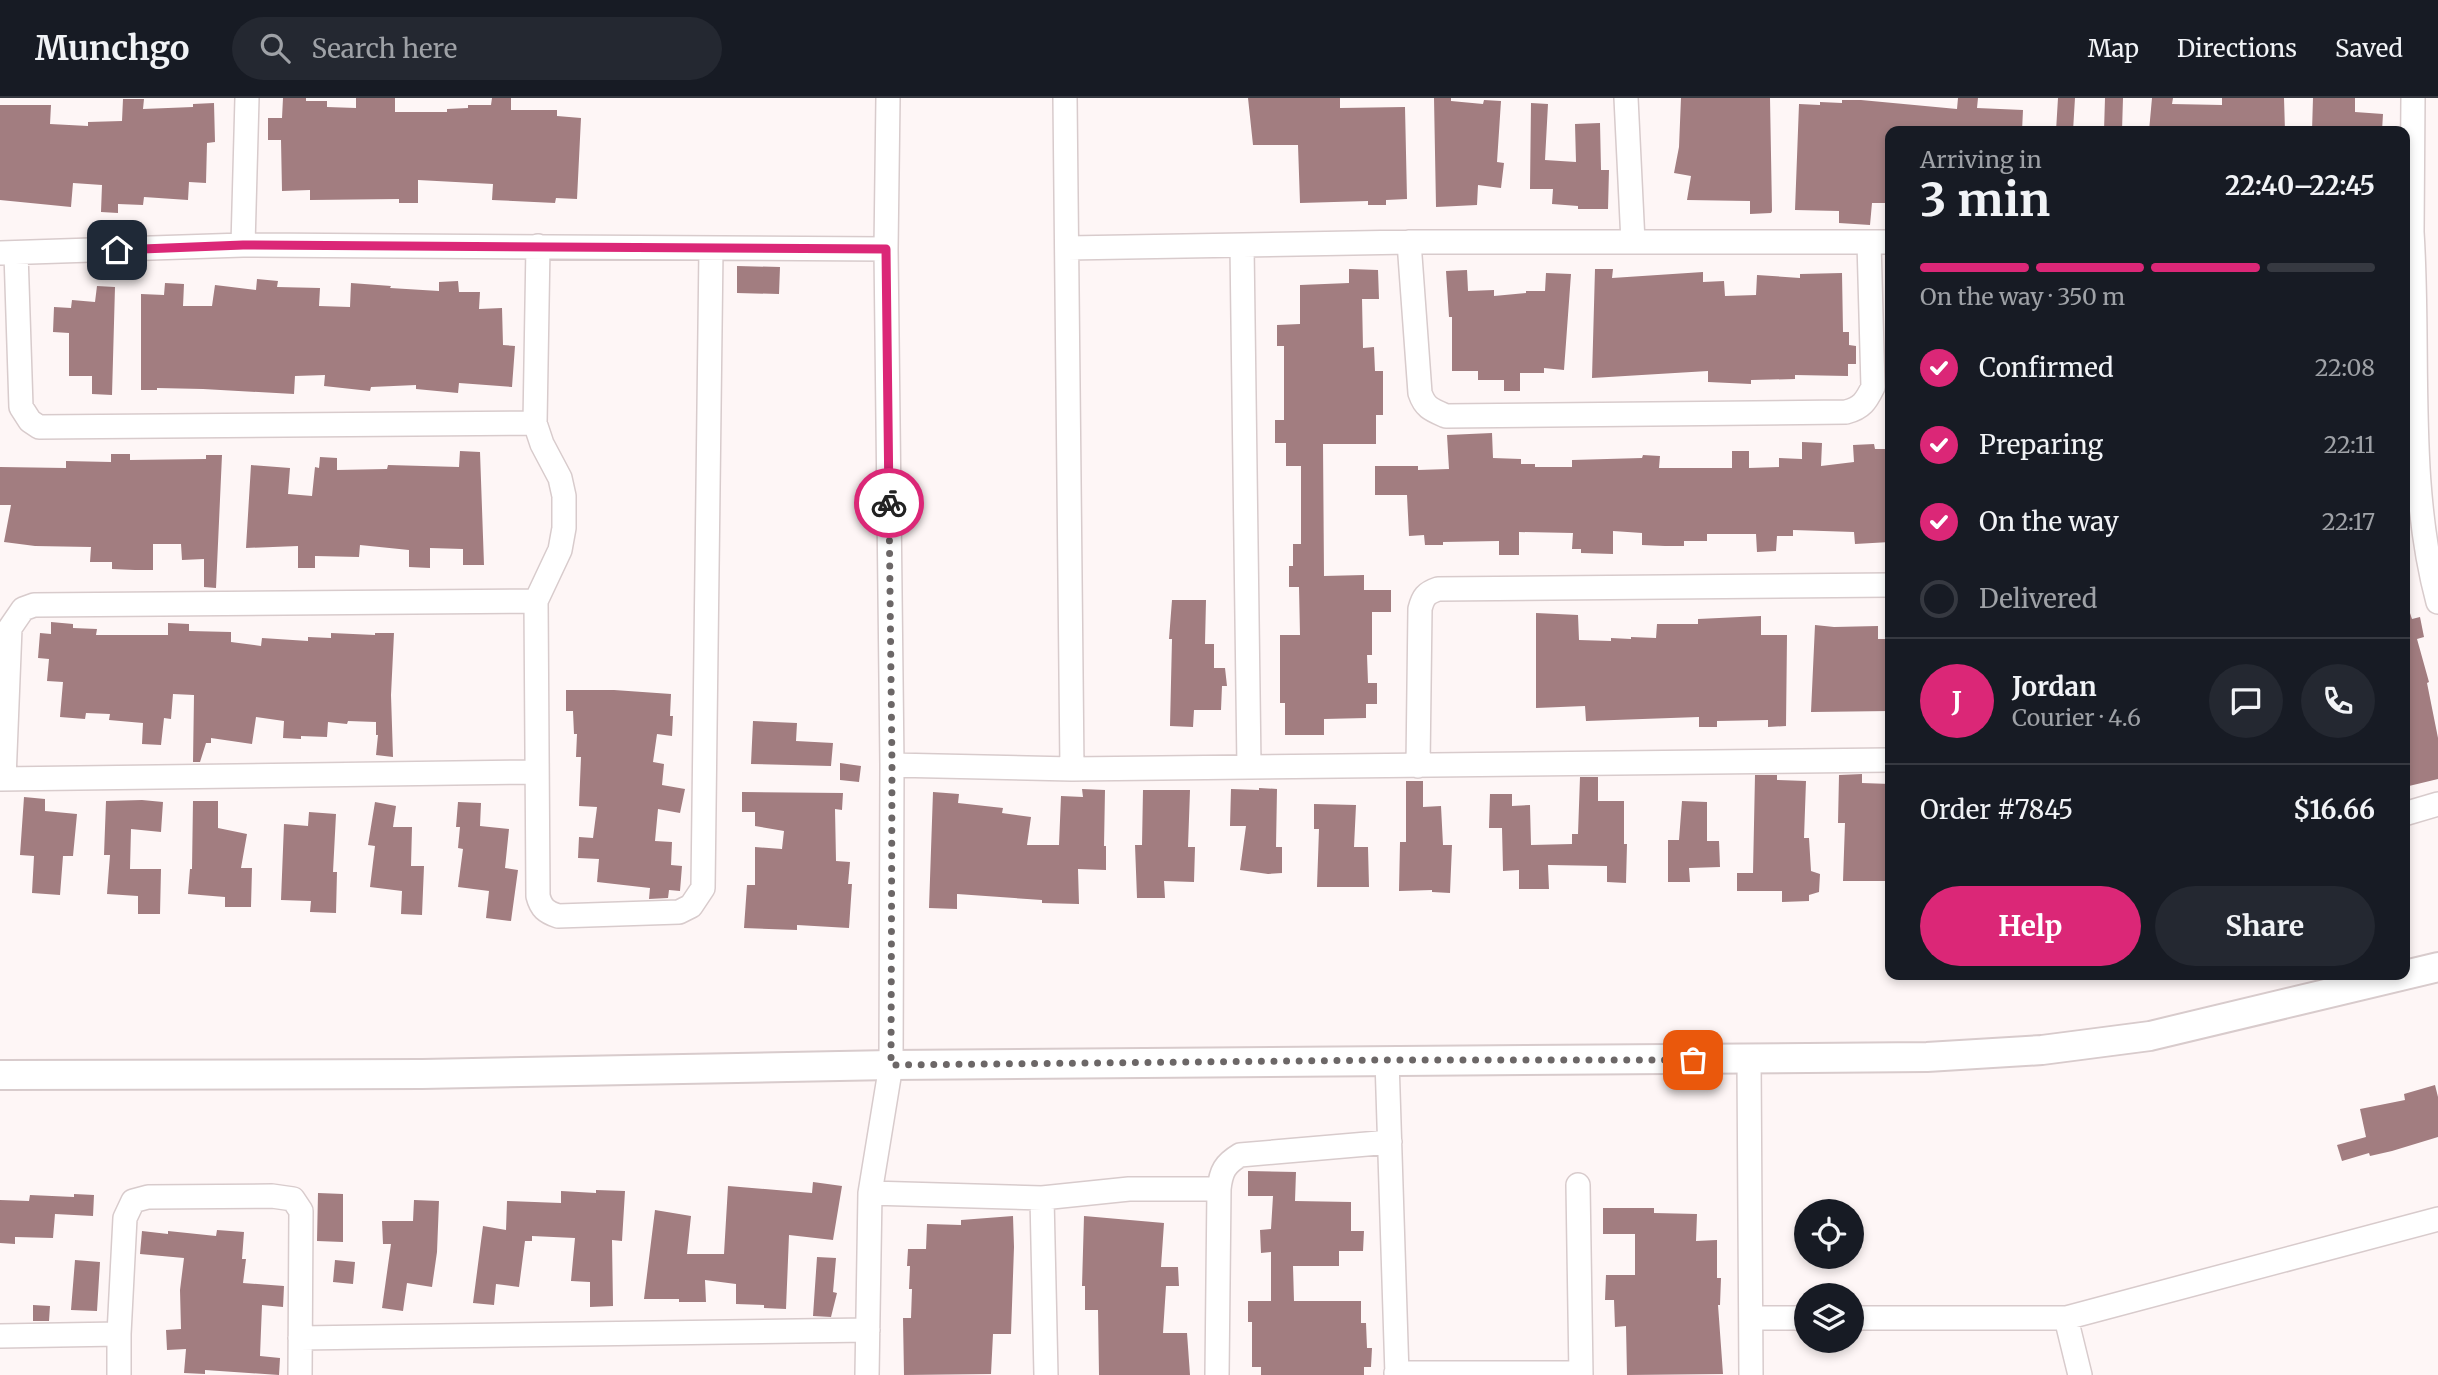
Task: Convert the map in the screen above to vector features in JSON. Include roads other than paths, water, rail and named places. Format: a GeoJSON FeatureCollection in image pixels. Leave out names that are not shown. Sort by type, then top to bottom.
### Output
{"type":"FeatureCollection","features":[{"type":"Feature","properties":{"kind":"street"},"geometry":{"type":"LineString","coordinates":[[243,245],[247,98]]}},
{"type":"Feature","properties":{"kind":"street"},"geometry":{"type":"LineString","coordinates":[[867,1375],[870,1193],[891,1065],[892,765],[886,249],[888,98]]}},
{"type":"Feature","properties":{"kind":"street"},"geometry":{"type":"LineString","coordinates":[[1065,98],[1072,769]]}},
{"type":"Feature","properties":{"kind":"street"},"geometry":{"type":"LineString","coordinates":[[1626,98],[1633,242]]}},
{"type":"Feature","properties":{"kind":"street"},"geometry":{"type":"LineString","coordinates":[[2410,178],[2413,98]]}},
{"type":"Feature","properties":{"kind":"street"},"geometry":{"type":"LineString","coordinates":[[1068,248],[1409,242],[1879,242],[1873,387],[1866,402],[1858,409],[1846,412],[1446,416],[1423,404],[1420,393],[1409,242]]}},
{"type":"Feature","properties":{"kind":"street"},"geometry":{"type":"LineString","coordinates":[[535,423],[39,427],[30,421],[22,407],[8,253],[243,245],[886,249]]}},
{"type":"Feature","properties":{"kind":"street"},"geometry":{"type":"LineString","coordinates":[[538,246],[535,423],[542,444],[560,478],[564,496],[564,528],[559,550],[536,601],[538,896],[540,905],[548,913],[558,916],[679,912],[691,906],[703,888],[710,249]]}},
{"type":"Feature","properties":{"kind":"street"},"geometry":{"type":"LineString","coordinates":[[1242,246],[1249,767]]}},
{"type":"Feature","properties":{"kind":"street"},"geometry":{"type":"LineString","coordinates":[[2410,274],[2421,507],[2428,567],[2438,602]]}},
{"type":"Feature","properties":{"kind":"street"},"geometry":{"type":"LineString","coordinates":[[1418,766],[1420,609],[1427,593],[1438,589],[1885,585]]}},
{"type":"Feature","properties":{"kind":"street"},"geometry":{"type":"LineString","coordinates":[[536,601],[34,605],[23,609],[10,628],[2,779],[536,772]]}},
{"type":"Feature","properties":{"kind":"street"},"geometry":{"type":"LineString","coordinates":[[892,765],[1072,769],[1885,760]]}},
{"type":"Feature","properties":{"kind":"street"},"geometry":{"type":"LineString","coordinates":[[2410,812],[2438,804]]}},
{"type":"Feature","properties":{"kind":"street"},"geometry":{"type":"LineString","coordinates":[[2410,974],[2438,967]]}},
{"type":"Feature","properties":{"kind":"street"},"geometry":{"type":"LineString","coordinates":[[0,1075],[422,1074],[891,1065],[1927,1057],[2042,1050],[2150,1036],[2384,980]]}},
{"type":"Feature","properties":{"kind":"street"},"geometry":{"type":"LineString","coordinates":[[1387,1060],[1396,1374],[1581,1374],[1577,1185]]}},
{"type":"Feature","properties":{"kind":"street"},"geometry":{"type":"LineString","coordinates":[[1749,1060],[1752,1375]]}},
{"type":"Feature","properties":{"kind":"street"},"geometry":{"type":"LineString","coordinates":[[1217,1375],[1219,1189],[1223,1169],[1229,1161],[1240,1155],[1390,1142]]}},
{"type":"Feature","properties":{"kind":"street"},"geometry":{"type":"LineString","coordinates":[[870,1193],[1042,1198],[1129,1189],[1219,1189]]}},
{"type":"Feature","properties":{"kind":"street"},"geometry":{"type":"LineString","coordinates":[[119,1375],[125,1218],[133,1201],[148,1197],[272,1196],[293,1199],[301,1211],[300,1375]]}},
{"type":"Feature","properties":{"kind":"street"},"geometry":{"type":"LineString","coordinates":[[1042,1198],[1045,1375]]}},
{"type":"Feature","properties":{"kind":"street"},"geometry":{"type":"LineString","coordinates":[[1864,1318],[2066,1318],[2438,1219]]}},
{"type":"Feature","properties":{"kind":"street"},"geometry":{"type":"LineString","coordinates":[[1753,1318],[1794,1318]]}},
{"type":"Feature","properties":{"kind":"street"},"geometry":{"type":"LineString","coordinates":[[2066,1318],[2080,1375]]}},
{"type":"Feature","properties":{"kind":"street"},"geometry":{"type":"LineString","coordinates":[[300,1338],[868,1329]]}},
{"type":"Feature","properties":{"kind":"street"},"geometry":{"type":"LineString","coordinates":[[0,1336],[119,1334]]}}]}
